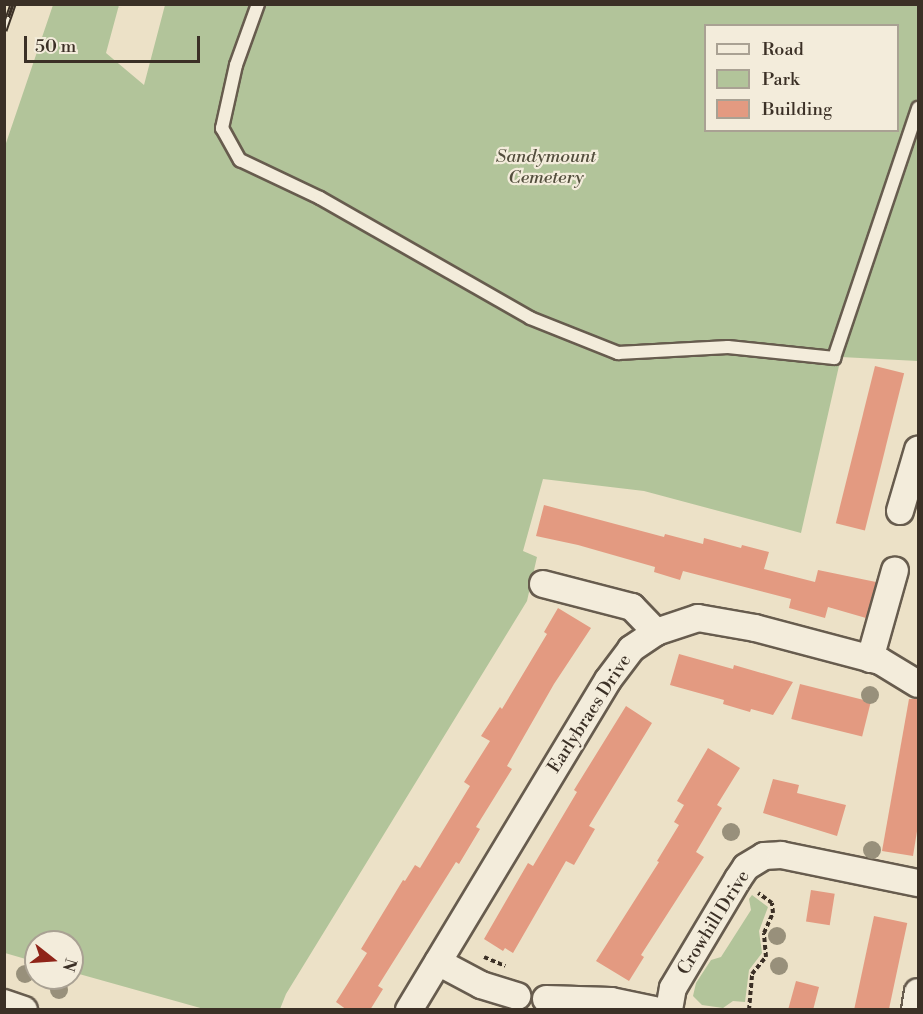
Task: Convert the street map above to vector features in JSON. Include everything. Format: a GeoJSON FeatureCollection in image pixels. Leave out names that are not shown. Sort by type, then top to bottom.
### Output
{"type":"FeatureCollection","features":[{"type":"Feature","properties":{"kind":"street"},"geometry":{"type":"LineString","coordinates":[[900,511],[918,452]]}},
{"type":"Feature","properties":{"kind":"street"},"geometry":{"type":"LineString","coordinates":[[870,659],[895,570]]}},
{"type":"Feature","properties":{"kind":"street"},"geometry":{"type":"LineString","coordinates":[[543,584],[632,607],[656,632]]}},
{"type":"Feature","properties":{"kind":"street","name":"Earlybraes Drive"},"geometry":{"type":"LineString","coordinates":[[409,1010],[608,680],[631,650],[656,632],[698,618],[755,628],[880,661],[918,684]]}},
{"type":"Feature","properties":{"kind":"street","name":"Crowhill Drive"},"geometry":{"type":"LineString","coordinates":[[669,1010],[673,988],[738,879],[746,867],[764,856],[781,855],[918,883]]}},
{"type":"Feature","properties":{"kind":"street"},"geometry":{"type":"LineString","coordinates":[[438,962],[481,985],[517,996]]}},
{"type":"Feature","properties":{"kind":"street"},"geometry":{"type":"LineString","coordinates":[[915,1010],[918,992]]}},
{"type":"Feature","properties":{"kind":"street"},"geometry":{"type":"LineString","coordinates":[[546,999],[611,1001],[654,1010]]}},
{"type":"Feature","properties":{"kind":"street"},"geometry":{"type":"LineString","coordinates":[[4,1003],[24,1010]]}},
{"type":"Feature","properties":{"kind":"lane"},"geometry":{"type":"LineString","coordinates":[[258,4],[236,65],[222,128],[240,160],[320,198],[530,318],[618,353],[728,347],[834,358],[918,108]]}},
{"type":"Feature","properties":{"kind":"path"},"geometry":{"type":"LineString","coordinates":[[738,879],[772,903],[773,912],[764,933],[766,957],[752,974],[749,1010]]}},
{"type":"Feature","properties":{"kind":"green space","name":"Sandymount Cemetery"},"geometry":{"type":"Polygon","coordinates":[[[53,5],[119,5],[106,53],[144,85],[165,5],[918,5],[918,361],[841,357],[801,533],[644,491],[543,479],[523,551],[537,557],[527,601],[286,994],[280,1009],[204,1009],[84,975],[84,930],[24,930],[24,959],[5,953],[4,149],[53,5]]]}},
{"type":"Feature","properties":{"kind":"green space"},"geometry":{"type":"Polygon","coordinates":[[[752,895],[768,907],[759,931],[762,953],[749,970],[745,1002],[733,1001],[723,1008],[702,1005],[693,996],[696,983],[711,960],[721,957],[751,910],[749,899],[752,895]]]}},
{"type":"Feature","properties":{"kind":"building"},"geometry":{"type":"Polygon","coordinates":[[[875,366],[904,373],[865,530],[836,523],[875,366]]]}},
{"type":"Feature","properties":{"kind":"building"},"geometry":{"type":"Polygon","coordinates":[[[544,505],[664,537],[665,534],[703,544],[704,538],[741,548],[742,545],[769,552],[764,569],[815,582],[818,570],[876,582],[866,618],[828,607],[825,618],[789,608],[791,599],[683,571],[680,580],[654,572],[655,567],[578,545],[536,536],[544,505]]]}},
{"type":"Feature","properties":{"kind":"building"},"geometry":{"type":"Polygon","coordinates":[[[558,608],[591,628],[554,684],[507,766],[512,769],[476,827],[480,829],[459,864],[456,862],[378,986],[383,989],[370,1010],[347,1010],[336,1002],[367,953],[361,949],[403,880],[405,881],[415,865],[420,868],[470,786],[464,782],[490,741],[481,736],[500,707],[502,709],[547,634],[544,632],[558,608]]]}},
{"type":"Feature","properties":{"kind":"building"},"geometry":{"type":"Polygon","coordinates":[[[679,654],[733,669],[734,665],[793,682],[773,715],[751,709],[750,712],[723,704],[724,700],[670,685],[679,654]]]}},
{"type":"Feature","properties":{"kind":"building"},"geometry":{"type":"Polygon","coordinates":[[[800,684],[871,702],[862,737],[791,719],[800,684]]]}},
{"type":"Feature","properties":{"kind":"building"},"geometry":{"type":"Polygon","coordinates":[[[909,699],[918,699],[918,825],[913,856],[882,851],[909,699]]]}},
{"type":"Feature","properties":{"kind":"building"},"geometry":{"type":"Polygon","coordinates":[[[626,706],[652,723],[589,826],[595,829],[574,865],[566,861],[513,953],[505,948],[503,951],[484,939],[528,863],[533,866],[577,792],[574,790],[626,706]]]}},
{"type":"Feature","properties":{"kind":"building"},"geometry":{"type":"Polygon","coordinates":[[[708,748],[740,768],[717,805],[722,808],[696,852],[704,857],[641,955],[644,957],[629,981],[596,961],[659,862],[657,861],[679,825],[674,822],[684,805],[677,801],[708,748]]]}},
{"type":"Feature","properties":{"kind":"building"},"geometry":{"type":"Polygon","coordinates":[[[773,779],[799,785],[797,793],[846,805],[837,836],[763,813],[773,779]]]}},
{"type":"Feature","properties":{"kind":"building"},"geometry":{"type":"Polygon","coordinates":[[[811,890],[835,894],[830,925],[806,922],[811,890]]]}},
{"type":"Feature","properties":{"kind":"building"},"geometry":{"type":"Polygon","coordinates":[[[874,916],[907,923],[889,1010],[854,1009],[874,916]]]}},
{"type":"Feature","properties":{"kind":"building"},"geometry":{"type":"Polygon","coordinates":[[[796,981],[819,987],[813,1010],[788,1010],[796,981]]]}},
{"type":"Feature","properties":{"kind":"railway"},"geometry":{"type":"LineString","coordinates":[[4,30],[13,4]]}}]}
